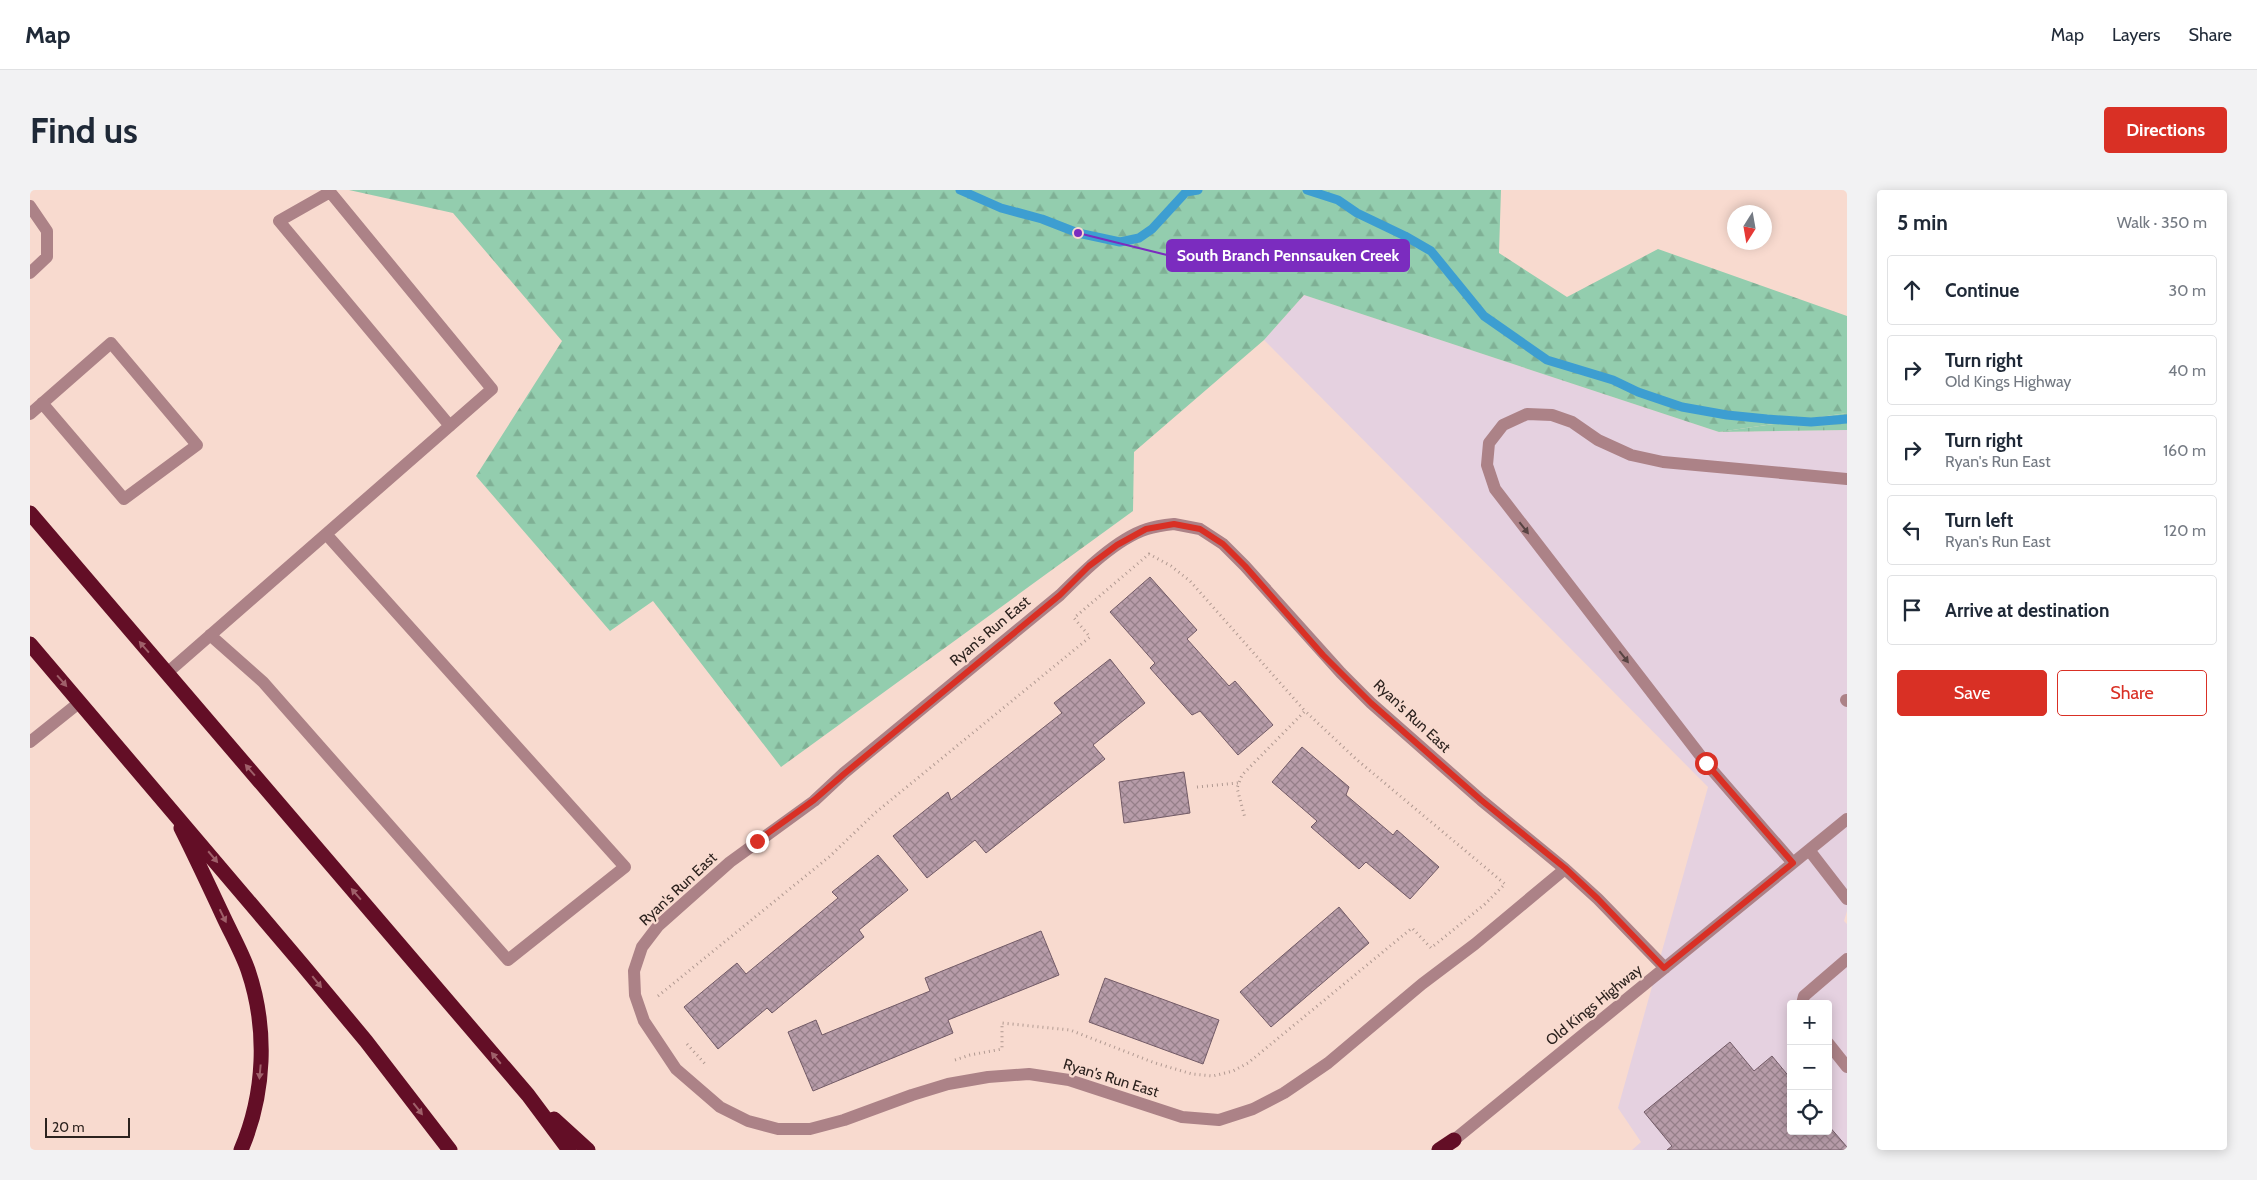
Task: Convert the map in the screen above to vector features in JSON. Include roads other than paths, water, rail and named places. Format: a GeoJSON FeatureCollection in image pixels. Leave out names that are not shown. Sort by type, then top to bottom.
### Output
{"type":"FeatureCollection","features":[{"type":"Feature","properties":{"kind":"highway"},"geometry":{"type":"LineString","coordinates":[[30,514],[528,1095],[568,1150]]}},
{"type":"Feature","properties":{"kind":"highway"},"geometry":{"type":"LineString","coordinates":[[30,644],[172,809],[366,1041],[450,1150]]}},
{"type":"Feature","properties":{"kind":"highway"},"geometry":{"type":"LineString","coordinates":[[172,809],[248,970],[255,996],[260,1026],[261,1067],[254,1114],[241,1150]]}},
{"type":"Feature","properties":{"kind":"highway"},"geometry":{"type":"LineString","coordinates":[[528,1095],[588,1150]]}},
{"type":"Feature","properties":{"kind":"highway"},"geometry":{"type":"LineString","coordinates":[[1439,1150],[1449,1145]]}},
{"type":"Feature","properties":{"kind":"street"},"geometry":{"type":"LineString","coordinates":[[167,673],[210,635],[450,426],[492,389],[330,192],[279,221],[450,426]]}},
{"type":"Feature","properties":{"kind":"street"},"geometry":{"type":"LineString","coordinates":[[30,206],[47,231],[47,257],[30,273]]}},
{"type":"Feature","properties":{"kind":"street"},"geometry":{"type":"LineString","coordinates":[[30,414],[42,403],[111,343],[197,445],[124,499],[42,403]]}},
{"type":"Feature","properties":{"kind":"street"},"geometry":{"type":"LineString","coordinates":[[1793,863],[1706,763],[1495,489],[1487,465],[1489,443],[1503,425],[1527,414],[1552,415],[1572,422],[1598,440],[1630,456],[1663,462],[1847,478]]}},
{"type":"Feature","properties":{"kind":"street","name":"Ryan's Run East"},"geometry":{"type":"LineString","coordinates":[[1565,868],[1328,1063],[1284,1093],[1253,1109],[1218,1120],[1182,1117],[1069,1080],[1029,1074],[988,1077],[948,1084],[819,1127],[810,1129],[778,1129],[748,1122],[720,1108],[676,1068],[644,1021],[635,995],[634,972],[642,947],[658,926],[679,906],[757,841],[814,800],[1060,595],[1089,566],[1117,545],[1146,529],[1174,524],[1200,529],[1223,544],[1341,673],[1371,703],[1468,788],[1565,868],[1598,899],[1664,968]]}},
{"type":"Feature","properties":{"kind":"street"},"geometry":{"type":"LineString","coordinates":[[210,635],[263,682],[508,960],[625,867],[326,534]]}},
{"type":"Feature","properties":{"kind":"street"},"geometry":{"type":"LineString","coordinates":[[30,742],[80,702]]}},
{"type":"Feature","properties":{"kind":"street","name":"Old Kings Highway"},"geometry":{"type":"LineString","coordinates":[[1449,1145],[1847,819]]}},
{"type":"Feature","properties":{"kind":"street"},"geometry":{"type":"LineString","coordinates":[[1809,850],[1847,899]]}},
{"type":"Feature","properties":{"kind":"street"},"geometry":{"type":"LineString","coordinates":[[1803,1000],[1804,996],[1847,960]]}},
{"type":"Feature","properties":{"kind":"street"},"geometry":{"type":"LineString","coordinates":[[1830,1045],[1847,1067]]}},
{"type":"Feature","properties":{"kind":"waterway"},"geometry":{"type":"LineString","coordinates":[[960,190],[1001,208],[1042,219],[1078,233],[1120,242],[1139,238],[1152,229],[1186,192],[1198,190]]}},
{"type":"Feature","properties":{"kind":"waterway"},"geometry":{"type":"LineString","coordinates":[[1307,190],[1338,200],[1357,213],[1431,251],[1484,316],[1547,360],[1613,380],[1638,392],[1682,407],[1727,415],[1767,419],[1811,422],[1847,419]]}},
{"type":"Feature","properties":{"kind":"place","name":"South Branch Pennsauken Creek"},"geometry":{"type":"Point","coordinates":[1078,233]}}]}
